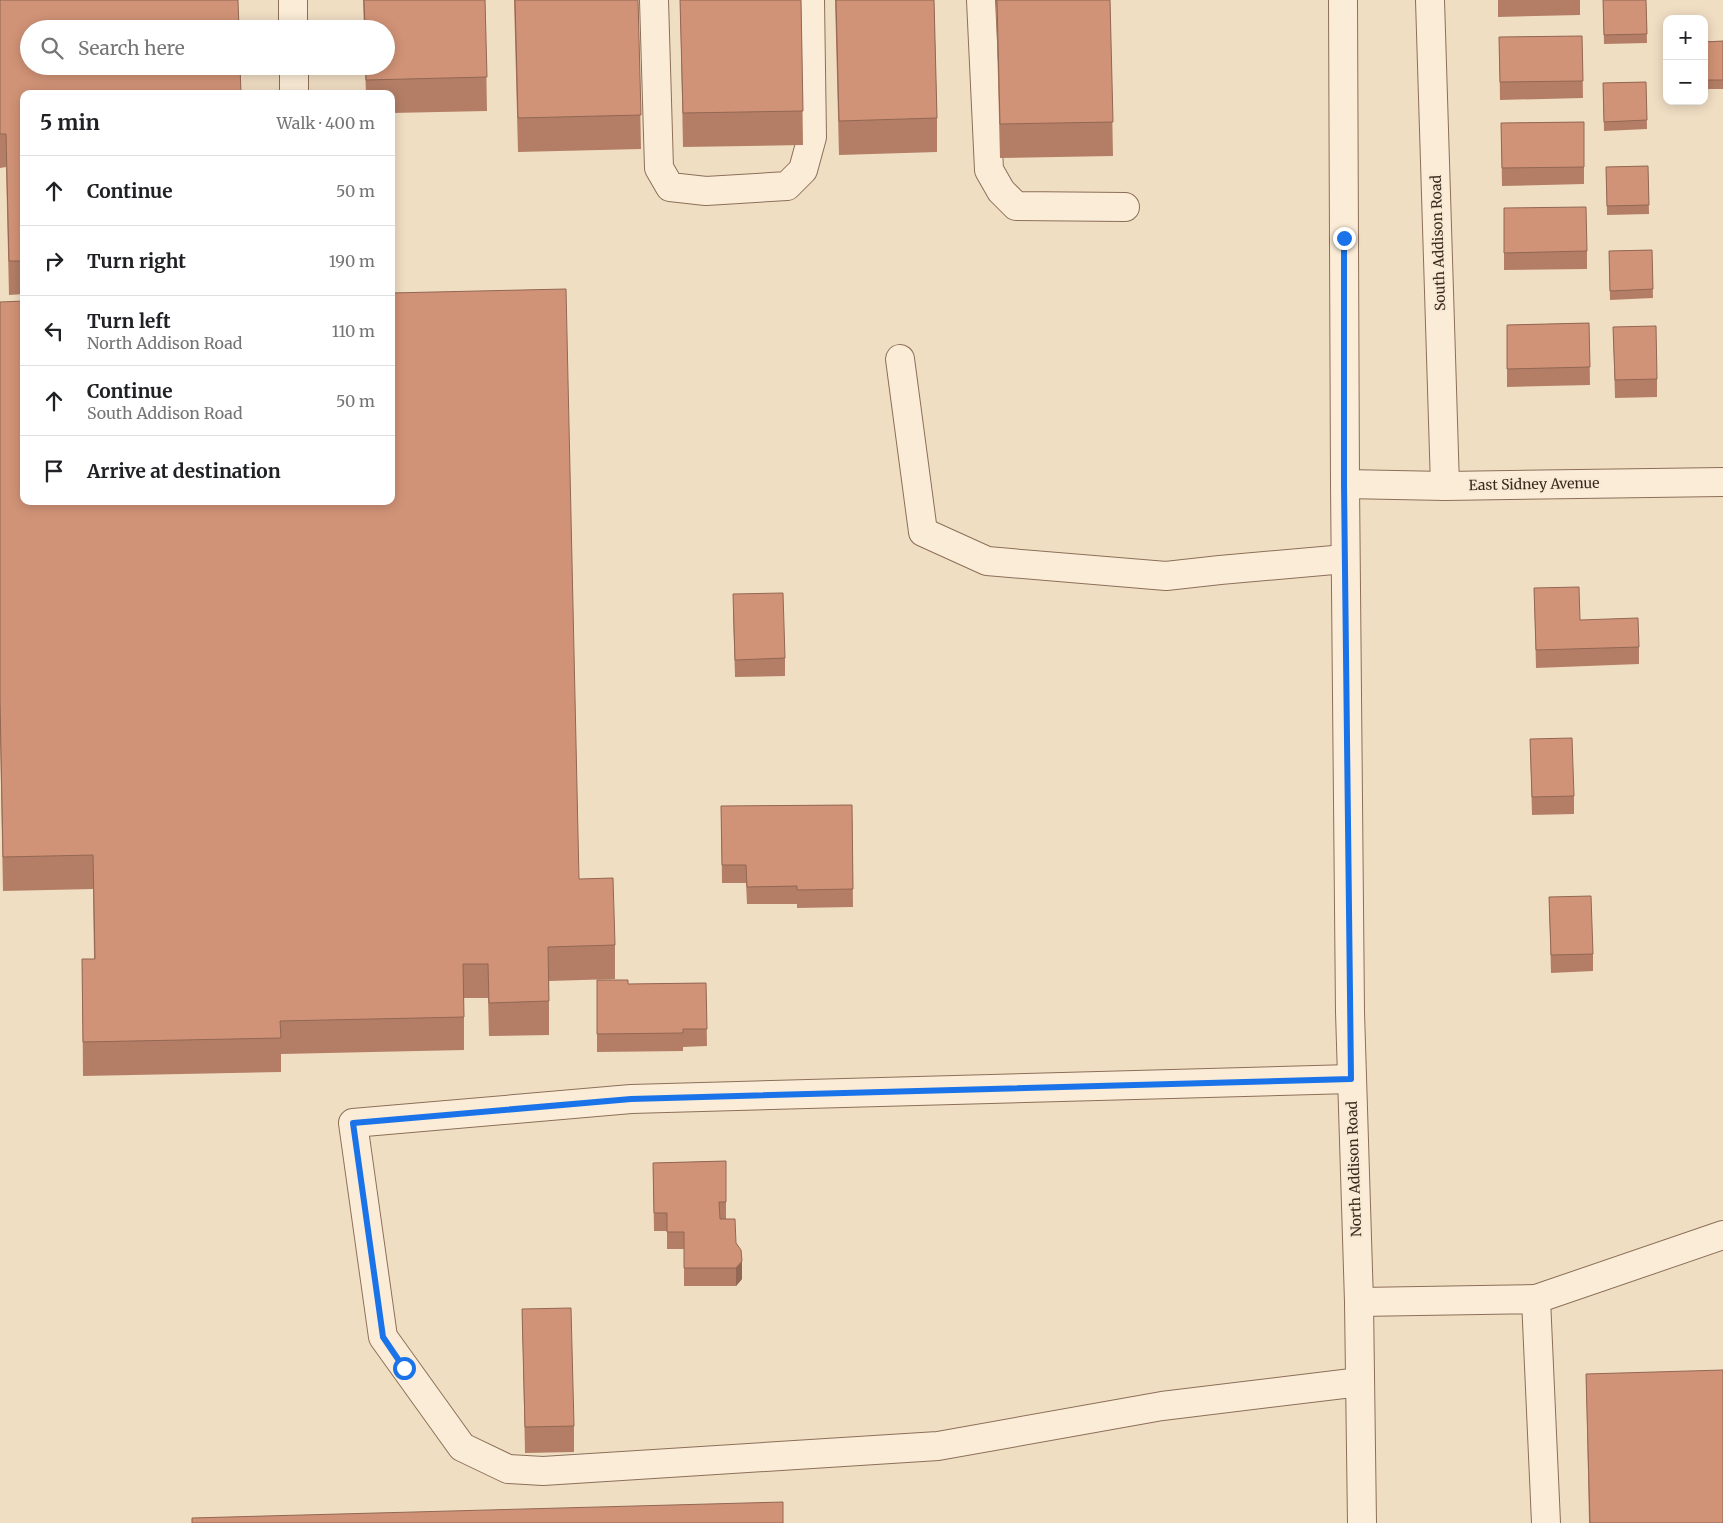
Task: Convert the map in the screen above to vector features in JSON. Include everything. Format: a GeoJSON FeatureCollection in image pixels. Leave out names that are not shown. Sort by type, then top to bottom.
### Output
{"type":"FeatureCollection","features":[{"type":"Feature","properties":{"kind":"street"},"geometry":{"type":"LineString","coordinates":[[293,0],[293,20]]}},
{"type":"Feature","properties":{"kind":"street"},"geometry":{"type":"LineString","coordinates":[[654,0],[659,168],[670,187],[706,191],[787,186],[803,170],[812,137],[810,0]]}},
{"type":"Feature","properties":{"kind":"street"},"geometry":{"type":"LineString","coordinates":[[981,0],[988,170],[1001,191],[1016,206],[1125,206]]}},
{"type":"Feature","properties":{"kind":"street"},"geometry":{"type":"LineString","coordinates":[[1343,0],[1344,484]]}},
{"type":"Feature","properties":{"kind":"street","name":"South Addison Road"},"geometry":{"type":"LineString","coordinates":[[1430,0],[1446,486]]}},
{"type":"Feature","properties":{"kind":"street"},"geometry":{"type":"LineString","coordinates":[[294,75],[294,90]]}},
{"type":"Feature","properties":{"kind":"street"},"geometry":{"type":"LineString","coordinates":[[900,359],[923,532],[987,561],[1166,576],[1345,559]]}},
{"type":"Feature","properties":{"kind":"street","name":"East Sidney Avenue"},"geometry":{"type":"LineString","coordinates":[[1344,484],[1446,486],[1723,482]]}},
{"type":"Feature","properties":{"kind":"street","name":"North Addison Road"},"geometry":{"type":"LineString","coordinates":[[1344,484],[1351,1079],[1362,1523]]}},
{"type":"Feature","properties":{"kind":"street"},"geometry":{"type":"LineString","coordinates":[[1351,1079],[631,1099],[353,1123],[383,1337],[462,1448],[508,1468],[542,1471],[938,1446],[1162,1406],[1360,1382]]}},
{"type":"Feature","properties":{"kind":"street"},"geometry":{"type":"LineString","coordinates":[[1358,1302],[1536,1299],[1723,1235]]}},
{"type":"Feature","properties":{"kind":"street"},"geometry":{"type":"LineString","coordinates":[[1536,1299],[1546,1523]]}},
{"type":"Feature","properties":{"kind":"building"},"geometry":{"type":"Polygon","coordinates":[[[0,0],[238,0],[239,20],[20,20],[20,75],[240,75],[241,90],[20,90],[20,261],[9,261],[6,134],[0,134],[0,0]]]}},
{"type":"Feature","properties":{"kind":"building"},"geometry":{"type":"Polygon","coordinates":[[[364,0],[485,0],[487,77],[366,80],[366,75],[395,75],[395,20],[365,20],[364,0]]]}},
{"type":"Feature","properties":{"kind":"building"},"geometry":{"type":"Polygon","coordinates":[[[515,0],[638,0],[641,115],[518,118],[515,0]]]}},
{"type":"Feature","properties":{"kind":"building"},"geometry":{"type":"Polygon","coordinates":[[[680,0],[801,0],[803,111],[683,113],[680,0]]]}},
{"type":"Feature","properties":{"kind":"building"},"geometry":{"type":"Polygon","coordinates":[[[836,0],[934,0],[937,118],[839,121],[836,0]]]}},
{"type":"Feature","properties":{"kind":"building"},"geometry":{"type":"Polygon","coordinates":[[[997,0],[1110,0],[1113,122],[1000,124],[997,0]]]}},
{"type":"Feature","properties":{"kind":"building"},"geometry":{"type":"Polygon","coordinates":[[[1603,0],[1646,0],[1647,34],[1604,35],[1603,0]]]}},
{"type":"Feature","properties":{"kind":"building"},"geometry":{"type":"Polygon","coordinates":[[[1582,36],[1583,81],[1500,82],[1499,37],[1582,36]]]}},
{"type":"Feature","properties":{"kind":"building"},"geometry":{"type":"Polygon","coordinates":[[[1723,41],[1723,80],[1708,80],[1708,42],[1723,41]]]}},
{"type":"Feature","properties":{"kind":"building"},"geometry":{"type":"Polygon","coordinates":[[[1646,82],[1647,120],[1604,122],[1603,83],[1646,82]]]}},
{"type":"Feature","properties":{"kind":"building"},"geometry":{"type":"Polygon","coordinates":[[[1584,122],[1584,167],[1502,168],[1501,123],[1584,122]]]}},
{"type":"Feature","properties":{"kind":"building"},"geometry":{"type":"Polygon","coordinates":[[[1648,166],[1649,205],[1607,206],[1606,167],[1648,166]]]}},
{"type":"Feature","properties":{"kind":"building"},"geometry":{"type":"Polygon","coordinates":[[[1586,207],[1587,251],[1504,253],[1504,208],[1586,207]]]}},
{"type":"Feature","properties":{"kind":"building"},"geometry":{"type":"Polygon","coordinates":[[[1652,250],[1653,289],[1610,291],[1609,251],[1652,250]]]}},
{"type":"Feature","properties":{"kind":"building"},"geometry":{"type":"Polygon","coordinates":[[[566,289],[579,879],[613,878],[615,945],[548,947],[549,1001],[489,1003],[488,964],[463,964],[464,1017],[280,1021],[281,1038],[83,1042],[82,959],[95,959],[93,855],[3,857],[0,700],[0,302],[20,301],[20,505],[395,505],[395,293],[566,289]]]}},
{"type":"Feature","properties":{"kind":"building"},"geometry":{"type":"Polygon","coordinates":[[[1589,323],[1590,367],[1507,369],[1507,325],[1589,323]]]}},
{"type":"Feature","properties":{"kind":"building"},"geometry":{"type":"Polygon","coordinates":[[[1656,326],[1657,379],[1615,380],[1613,327],[1656,326]]]}},
{"type":"Feature","properties":{"kind":"building"},"geometry":{"type":"Polygon","coordinates":[[[1579,587],[1580,620],[1638,618],[1639,647],[1536,650],[1534,588],[1579,587]]]}},
{"type":"Feature","properties":{"kind":"building"},"geometry":{"type":"Polygon","coordinates":[[[783,593],[785,658],[735,660],[733,594],[783,593]]]}},
{"type":"Feature","properties":{"kind":"building"},"geometry":{"type":"Polygon","coordinates":[[[1572,738],[1574,796],[1532,797],[1530,739],[1572,738]]]}},
{"type":"Feature","properties":{"kind":"building"},"geometry":{"type":"Polygon","coordinates":[[[852,805],[853,889],[797,890],[797,886],[747,887],[746,865],[722,865],[721,806],[852,805]]]}},
{"type":"Feature","properties":{"kind":"building"},"geometry":{"type":"Polygon","coordinates":[[[1591,896],[1593,954],[1551,955],[1549,897],[1591,896]]]}},
{"type":"Feature","properties":{"kind":"building"},"geometry":{"type":"Polygon","coordinates":[[[597,980],[628,980],[628,984],[706,983],[707,1029],[683,1029],[683,1033],[597,1034],[597,980]]]}},
{"type":"Feature","properties":{"kind":"building"},"geometry":{"type":"Polygon","coordinates":[[[726,1161],[726,1202],[719,1202],[720,1219],[735,1219],[736,1243],[741,1250],[742,1261],[736,1268],[684,1268],[684,1232],[667,1232],[667,1213],[654,1213],[653,1163],[726,1161]]]}},
{"type":"Feature","properties":{"kind":"building"},"geometry":{"type":"Polygon","coordinates":[[[571,1308],[574,1426],[525,1427],[522,1309],[571,1308]]]}},
{"type":"Feature","properties":{"kind":"building"},"geometry":{"type":"Polygon","coordinates":[[[1723,1370],[1723,1523],[1590,1523],[1586,1374],[1723,1370]]]}},
{"type":"Feature","properties":{"kind":"building"},"geometry":{"type":"Polygon","coordinates":[[[783,1502],[783,1523],[192,1523],[192,1518],[783,1502]]]}},
{"type":"Feature","properties":{"kind":"route"},"geometry":{"type":"LineString","coordinates":[[404,1368],[383,1337],[353,1123],[631,1099],[1351,1079],[1344,484],[1344,238]]}}]}
